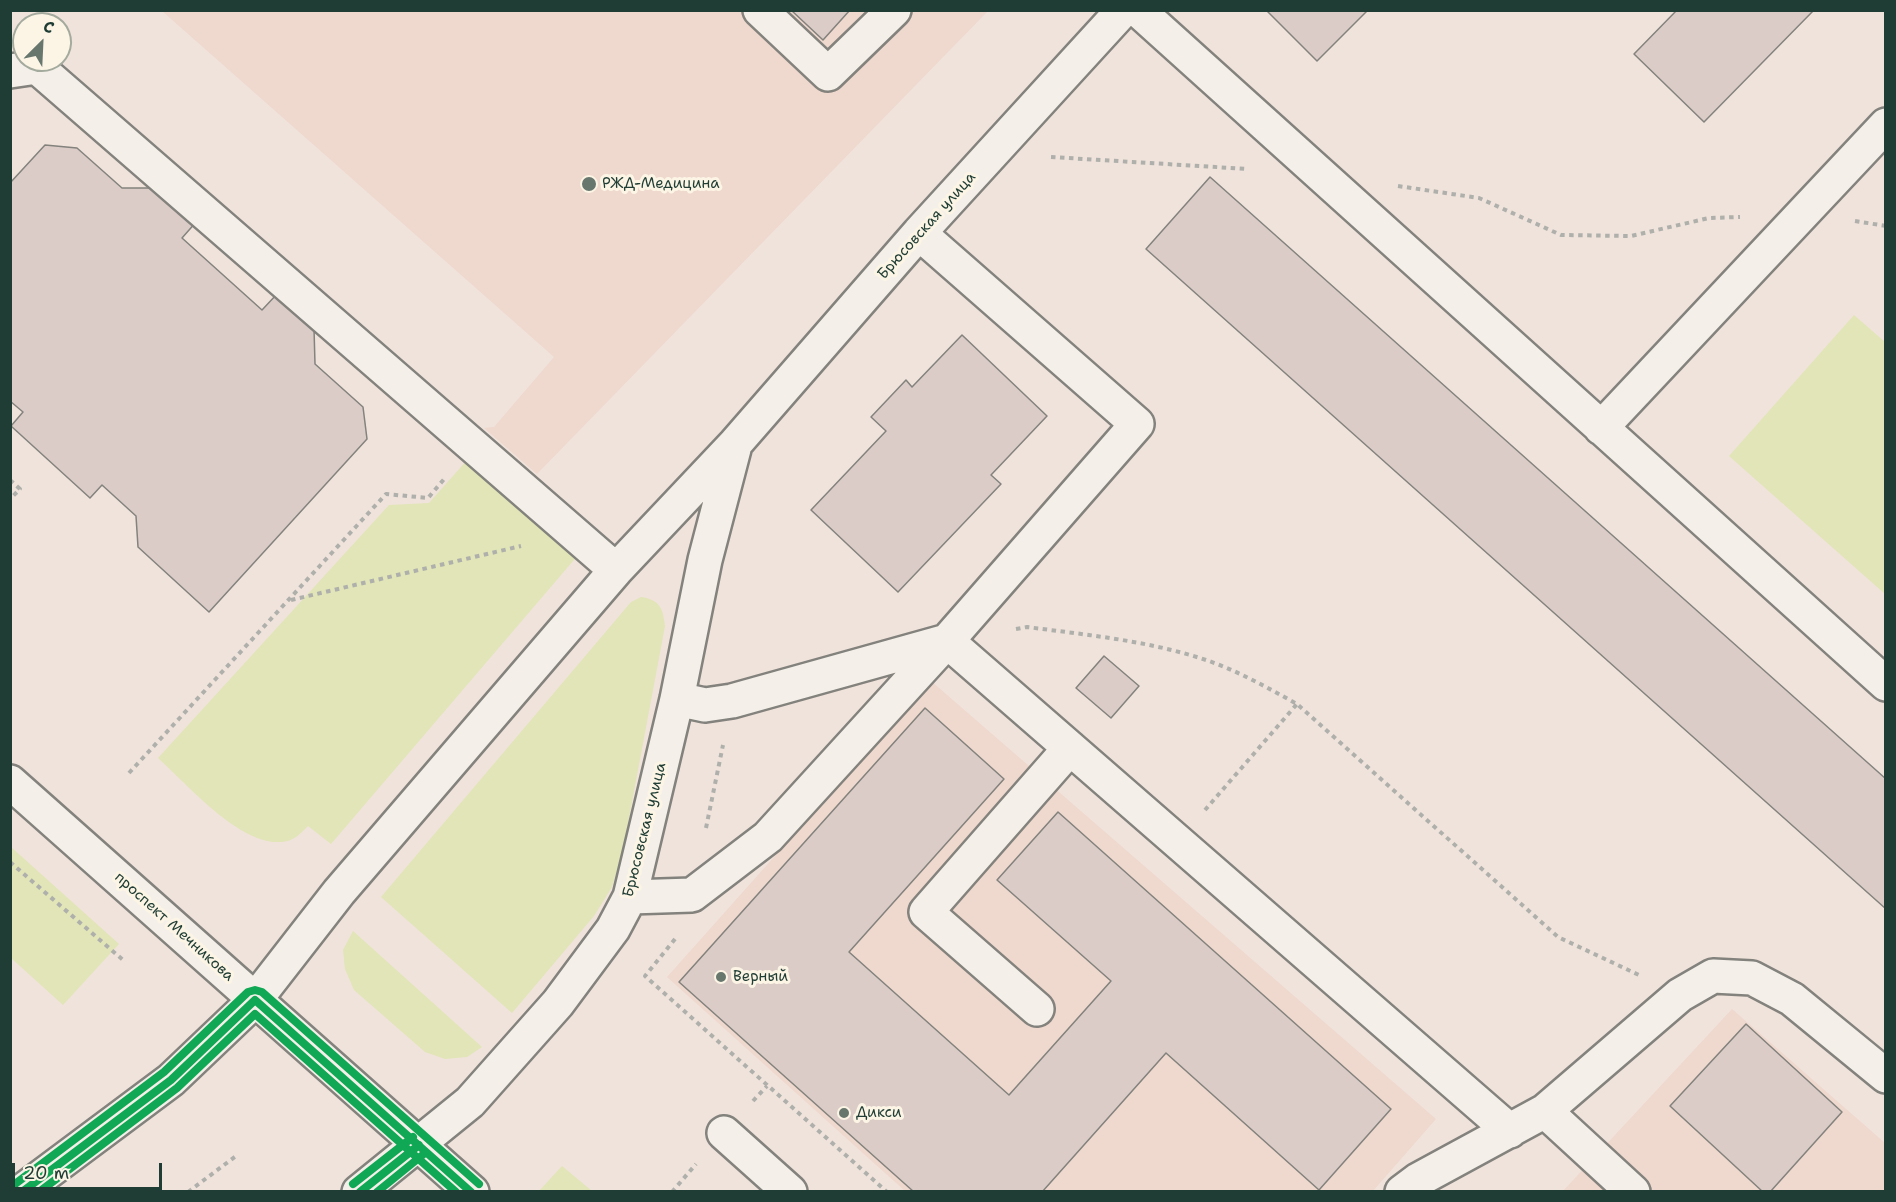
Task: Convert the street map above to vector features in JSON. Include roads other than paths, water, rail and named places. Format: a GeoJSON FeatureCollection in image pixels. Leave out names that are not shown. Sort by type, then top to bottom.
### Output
{"type":"FeatureCollection","features":[{"type":"Feature","properties":{"kind":"street"},"geometry":{"type":"LineString","coordinates":[[760,10],[828,74],[894,10]]}},
{"type":"Feature","properties":{"kind":"street","name":"Брюсовская улица"},"geometry":{"type":"LineString","coordinates":[[21,1191],[171,1080],[255,1000],[339,892],[616,570],[735,444],[919,233],[1123,10]]}},
{"type":"Feature","properties":{"kind":"street"},"geometry":{"type":"LineString","coordinates":[[1138,10],[1886,684]]}},
{"type":"Feature","properties":{"kind":"street"},"geometry":{"type":"LineString","coordinates":[[10,71],[37,68],[616,570]]}},
{"type":"Feature","properties":{"kind":"street"},"geometry":{"type":"LineString","coordinates":[[1601,428],[1886,125]]}},
{"type":"Feature","properties":{"kind":"street"},"geometry":{"type":"LineString","coordinates":[[630,897],[692,895],[768,837],[947,641],[1137,424],[919,233]]}},
{"type":"Feature","properties":{"kind":"street","name":"Брюсовская улица"},"geometry":{"type":"LineString","coordinates":[[359,1191],[470,1102],[558,1003],[613,929],[630,897],[677,699],[705,560],[735,444]]}},
{"type":"Feature","properties":{"kind":"street"},"geometry":{"type":"LineString","coordinates":[[677,699],[705,705],[732,700],[947,641]]}},
{"type":"Feature","properties":{"kind":"street"},"geometry":{"type":"LineString","coordinates":[[947,641],[1510,1131]]}},
{"type":"Feature","properties":{"kind":"street"},"geometry":{"type":"LineString","coordinates":[[1037,1010],[926,912],[1070,748]]}},
{"type":"Feature","properties":{"kind":"street","name":"проспект Мечникова"},"geometry":{"type":"LineString","coordinates":[[10,782],[472,1191]]}},
{"type":"Feature","properties":{"kind":"street"},"geometry":{"type":"LineString","coordinates":[[1402,1191],[1545,1111],[1680,995],[1713,976],[1752,978],[1792,999],[1886,1076]]}},
{"type":"Feature","properties":{"kind":"street"},"geometry":{"type":"LineString","coordinates":[[1545,1111],[1633,1191]]}},
{"type":"Feature","properties":{"kind":"street"},"geometry":{"type":"LineString","coordinates":[[724,1133],[790,1191]]}},
{"type":"Feature","properties":{"kind":"place","name":"РЖД-Медицина"},"geometry":{"type":"Point","coordinates":[589,184]}},
{"type":"Feature","properties":{"kind":"place","name":"Верный"},"geometry":{"type":"Point","coordinates":[721,977]}},
{"type":"Feature","properties":{"kind":"place","name":"Дикси"},"geometry":{"type":"Point","coordinates":[844,1113]}}]}
